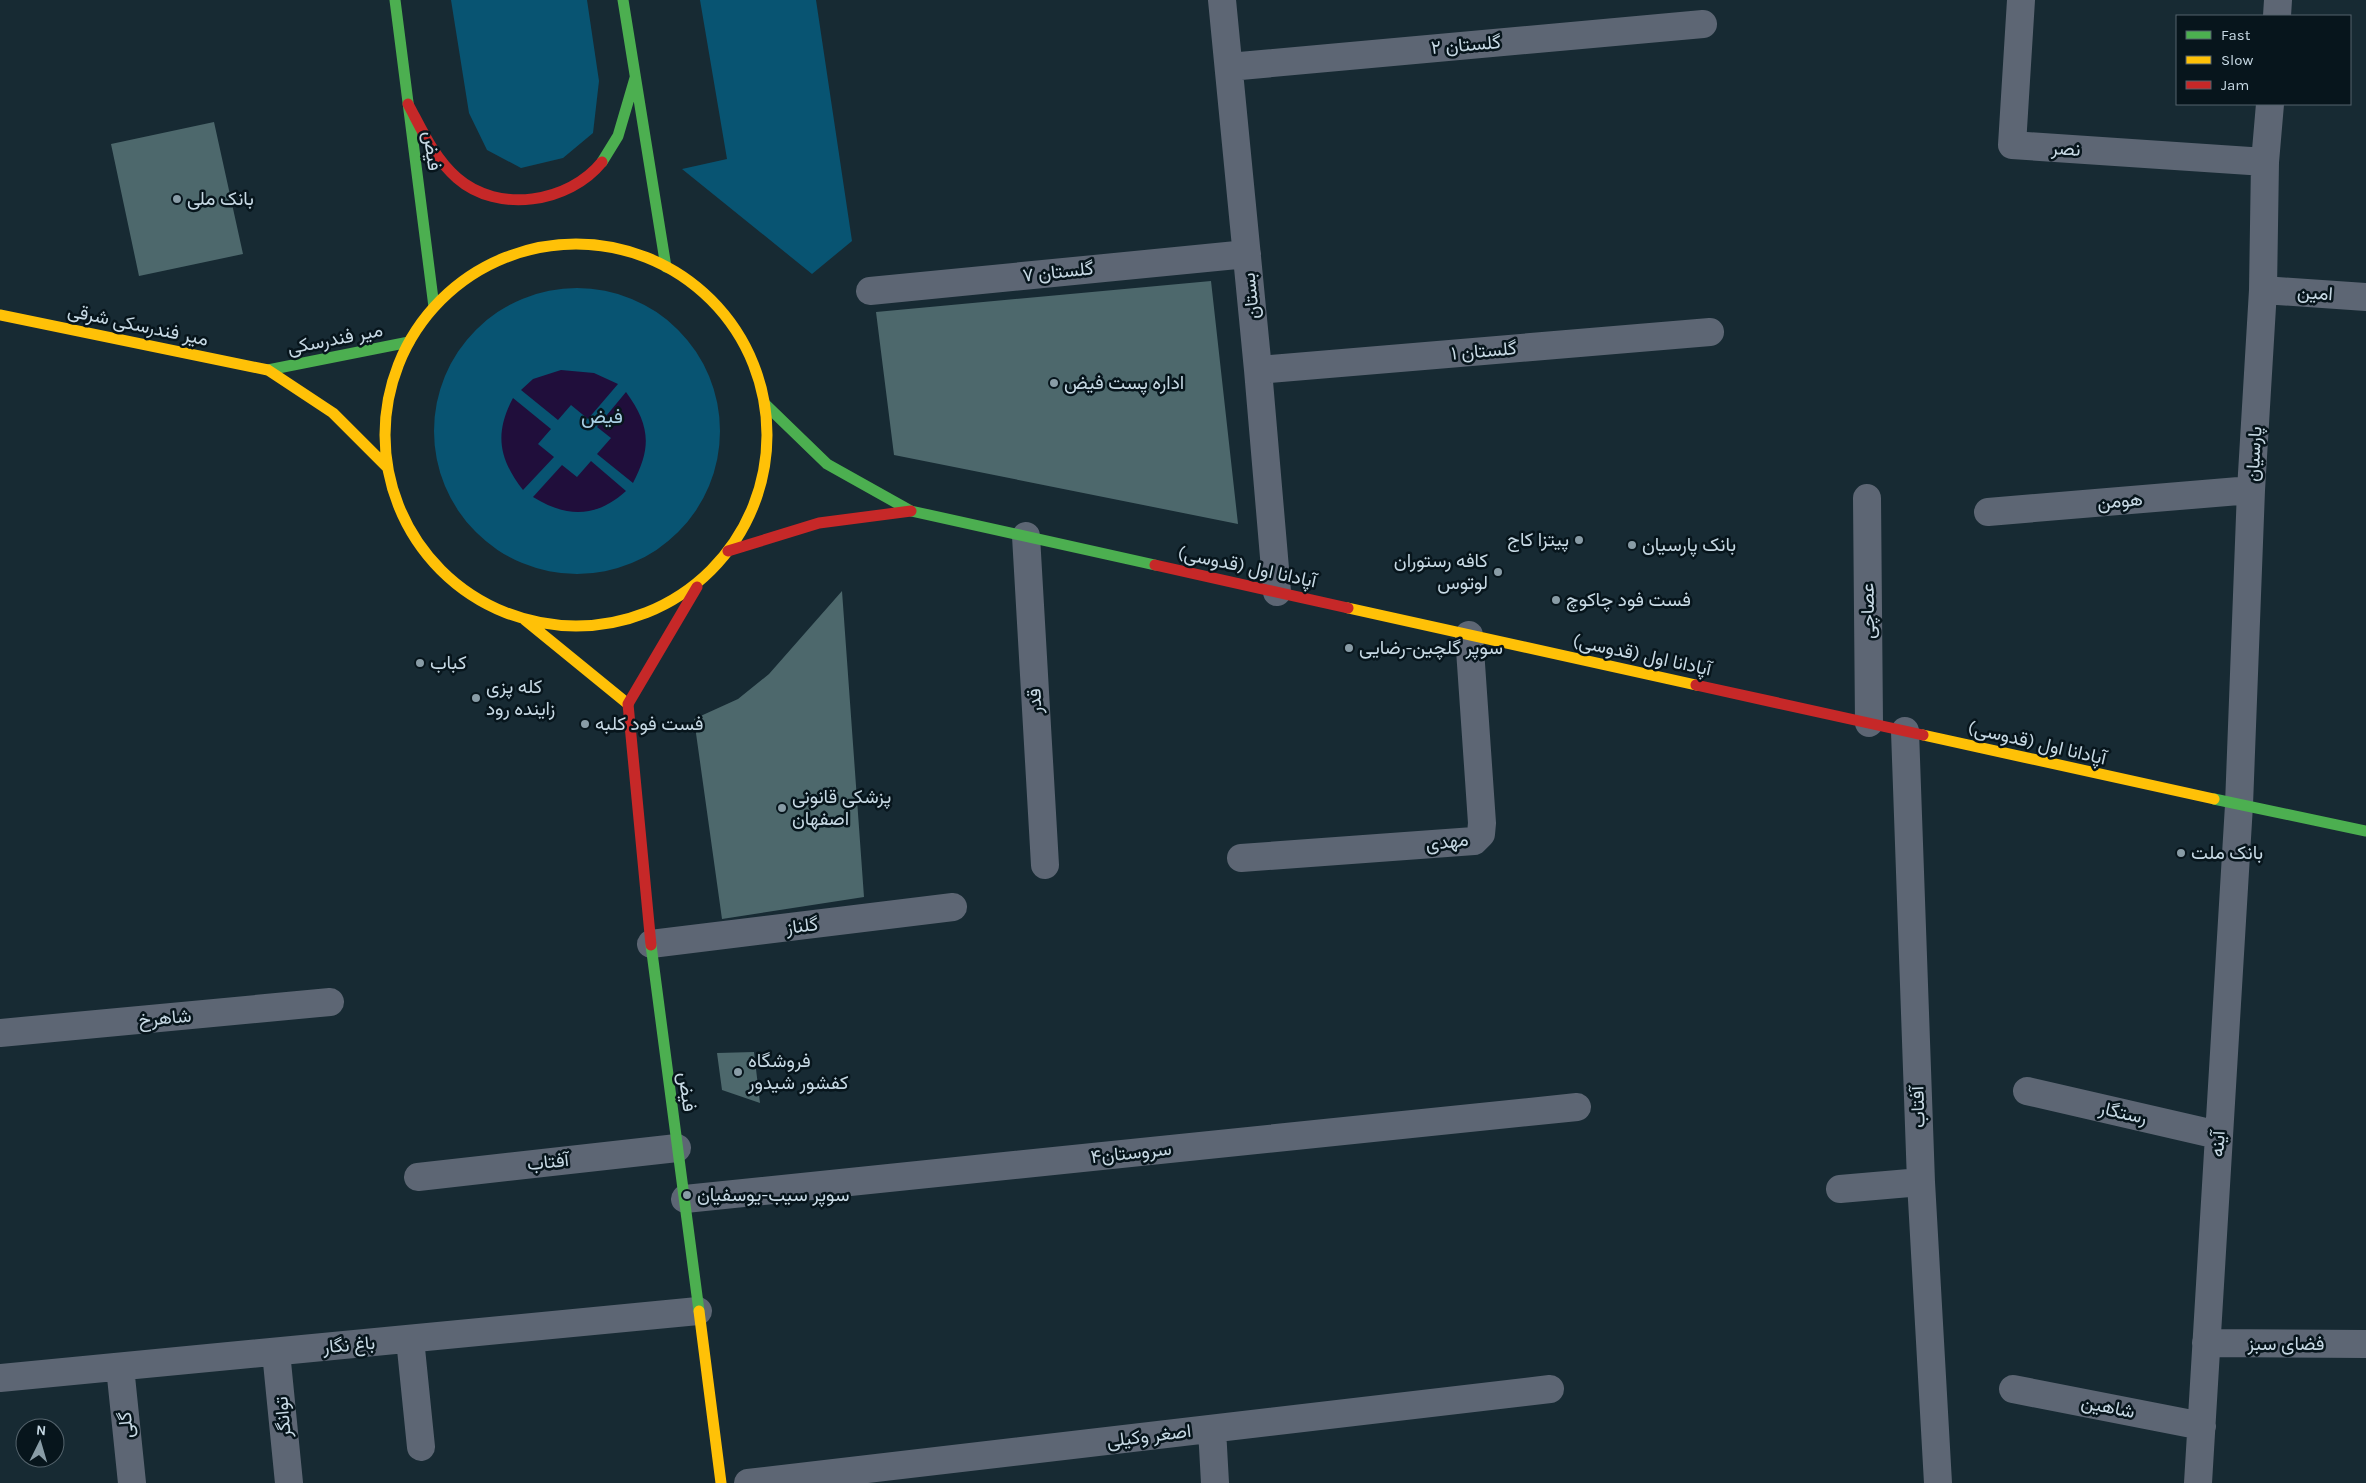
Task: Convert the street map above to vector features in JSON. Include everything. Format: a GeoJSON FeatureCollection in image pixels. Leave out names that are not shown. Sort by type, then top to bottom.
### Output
{"type":"FeatureCollection","features":[{"type":"Feature","properties":{"kind":"main road","name":"فیض"},"geometry":{"type":"LineString","coordinates":[[395,0],[434,307]]}},
{"type":"Feature","properties":{"kind":"main road"},"geometry":{"type":"LineString","coordinates":[[623,0],[666,267]]}},
{"type":"Feature","properties":{"kind":"main road"},"geometry":{"type":"LineString","coordinates":[[408,104],[434,152],[457,178],[487,195],[522,201],[556,196],[587,178],[610,153],[623,120],[635,78]]}},
{"type":"Feature","properties":{"kind":"main road"},"geometry":{"type":"LineString","coordinates":[[524,619],[628,704],[700,581],[728,551],[749,519],[762,482],[767,444],[765,404],[756,371],[736,332],[721,310],[696,286],[666,267],[626,252],[585,245],[543,247],[502,259],[473,276],[434,307],[409,342],[392,382],[384,424],[387,468],[399,509],[420,546],[448,578],[484,602],[524,619],[570,626],[617,622],[661,607],[700,581]]}},
{"type":"Feature","properties":{"kind":"main road","name":"میر فندرسکی شرقی"},"geometry":{"type":"LineString","coordinates":[[0,315],[268,370]]}},
{"type":"Feature","properties":{"kind":"main road","name":"میر فندرسکی"},"geometry":{"type":"LineString","coordinates":[[268,370],[409,342]]}},
{"type":"Feature","properties":{"kind":"main road"},"geometry":{"type":"LineString","coordinates":[[268,370],[333,413],[387,468]]}},
{"type":"Feature","properties":{"kind":"main road"},"geometry":{"type":"LineString","coordinates":[[765,404],[827,464],[911,511]]}},
{"type":"Feature","properties":{"kind":"main road"},"geometry":{"type":"LineString","coordinates":[[728,551],[819,524],[911,511]]}},
{"type":"Feature","properties":{"kind":"main road","name":"آپادانا اول (قدوسی)"},"geometry":{"type":"LineString","coordinates":[[911,511],[2239,805],[2366,831]]}},
{"type":"Feature","properties":{"kind":"main road","name":"فیض"},"geometry":{"type":"LineString","coordinates":[[628,704],[650,944],[721,1483]]}},
{"type":"Feature","properties":{"kind":"street","name":"بستان"},"geometry":{"type":"LineString","coordinates":[[1222,0],[1258,370],[1277,592]]}},
{"type":"Feature","properties":{"kind":"street","name":"نصر"},"geometry":{"type":"LineString","coordinates":[[2021,0],[2012,145],[2265,162]]}},
{"type":"Feature","properties":{"kind":"street"},"geometry":{"type":"LineString","coordinates":[[2277,15],[2278,0]]}},
{"type":"Feature","properties":{"kind":"street","name":"گلستان ۲"},"geometry":{"type":"LineString","coordinates":[[1229,67],[1703,24]]}},
{"type":"Feature","properties":{"kind":"street","name":"پارسیان"},"geometry":{"type":"LineString","coordinates":[[2239,805],[2251,490],[2264,290],[2265,162],[2270,105]]}},
{"type":"Feature","properties":{"kind":"street","name":"گلستان ۷"},"geometry":{"type":"LineString","coordinates":[[870,291],[1247,254]]}},
{"type":"Feature","properties":{"kind":"street","name":"امین"},"geometry":{"type":"LineString","coordinates":[[2264,290],[2366,297]]}},
{"type":"Feature","properties":{"kind":"street","name":"گلستان ۱"},"geometry":{"type":"LineString","coordinates":[[1258,370],[1710,332]]}},
{"type":"Feature","properties":{"kind":"street","name":"هومن"},"geometry":{"type":"LineString","coordinates":[[1988,512],[2251,490]]}},
{"type":"Feature","properties":{"kind":"street","name":"عصاچی"},"geometry":{"type":"LineString","coordinates":[[1867,498],[1869,723]]}},
{"type":"Feature","properties":{"kind":"street","name":"قدر"},"geometry":{"type":"LineString","coordinates":[[1026,536],[1045,865]]}},
{"type":"Feature","properties":{"kind":"street","name":"مهدی"},"geometry":{"type":"LineString","coordinates":[[1242,858],[1474,841],[1481,834],[1482,823],[1469,635]]}},
{"type":"Feature","properties":{"kind":"street","name":"آفتاب"},"geometry":{"type":"LineString","coordinates":[[1905,731],[1921,1182],[1938,1483]]}},
{"type":"Feature","properties":{"kind":"street","name":"آینه"},"geometry":{"type":"LineString","coordinates":[[2198,1483],[2239,805]]}},
{"type":"Feature","properties":{"kind":"street","name":"گلناز"},"geometry":{"type":"LineString","coordinates":[[650,944],[953,907]]}},
{"type":"Feature","properties":{"kind":"street","name":"شاهرخ"},"geometry":{"type":"LineString","coordinates":[[0,1033],[330,1002]]}},
{"type":"Feature","properties":{"kind":"street","name":"رستگار"},"geometry":{"type":"LineString","coordinates":[[2028,1091],[2218,1135]]}},
{"type":"Feature","properties":{"kind":"street","name":"سروستان۴"},"geometry":{"type":"LineString","coordinates":[[685,1199],[1577,1107]]}},
{"type":"Feature","properties":{"kind":"street","name":"آفتاب"},"geometry":{"type":"LineString","coordinates":[[418,1176],[677,1148]]}},
{"type":"Feature","properties":{"kind":"street"},"geometry":{"type":"LineString","coordinates":[[1840,1189],[1921,1182]]}},
{"type":"Feature","properties":{"kind":"street","name":"باغ نگار"},"geometry":{"type":"LineString","coordinates":[[0,1378],[698,1311]]}},
{"type":"Feature","properties":{"kind":"street"},"geometry":{"type":"LineString","coordinates":[[410,1339],[421,1447]]}},
{"type":"Feature","properties":{"kind":"street","name":"فضای سبز"},"geometry":{"type":"LineString","coordinates":[[2206,1343],[2366,1344]]}},
{"type":"Feature","properties":{"kind":"street","name":"توانگر"},"geometry":{"type":"LineString","coordinates":[[276,1352],[289,1483]]}},
{"type":"Feature","properties":{"kind":"street","name":"گلی"},"geometry":{"type":"LineString","coordinates":[[120,1367],[132,1483]]}},
{"type":"Feature","properties":{"kind":"street","name":"اصغر وکیلی"},"geometry":{"type":"LineString","coordinates":[[748,1483],[1550,1389]]}},
{"type":"Feature","properties":{"kind":"street","name":"شاهین"},"geometry":{"type":"LineString","coordinates":[[2014,1389],[2202,1426]]}},
{"type":"Feature","properties":{"kind":"street"},"geometry":{"type":"LineString","coordinates":[[1212,1429],[1215,1483]]}},
{"type":"Feature","properties":{"kind":"shaded area"},"geometry":{"type":"Polygon","coordinates":[[[451,0],[587,0],[599,81],[593,133],[563,158],[521,168],[487,150],[469,113],[451,0]]]}},
{"type":"Feature","properties":{"kind":"shaded area"},"geometry":{"type":"Polygon","coordinates":[[[700,0],[816,0],[852,241],[812,274],[682,169],[727,159],[700,0]]]}},
{"type":"Feature","properties":{"kind":"shaded area"},"geometry":{"type":"Polygon","coordinates":[[[577,288],[605,291],[632,299],[668,320],[688,340],[703,364],[714,389],[720,431],[717,459],[709,486],[688,522],[668,542],[644,557],[619,568],[577,574],[549,571],[522,563],[486,542],[466,522],[451,498],[440,473],[434,431],[437,403],[445,376],[466,340],[486,320],[510,305],[535,294],[577,288]]]}},
{"type":"Feature","properties":{"kind":"shaded area"},"geometry":{"type":"Polygon","coordinates":[[[561,370],[594,373],[618,384],[588,419],[571,405],[558,420],[521,390],[533,379],[561,370]]]}},
{"type":"Feature","properties":{"kind":"shaded area"},"geometry":{"type":"Polygon","coordinates":[[[626,392],[640,415],[646,436],[643,458],[633,483],[597,454],[611,438],[597,427],[626,392]]]}},
{"type":"Feature","properties":{"kind":"shaded area"},"geometry":{"type":"Polygon","coordinates":[[[513,398],[551,429],[538,444],[554,457],[523,490],[509,468],[502,446],[503,423],[513,398]]]}},
{"type":"Feature","properties":{"kind":"shaded area"},"geometry":{"type":"Polygon","coordinates":[[[591,461],[626,491],[604,506],[581,512],[558,509],[533,497],[562,465],[577,477],[591,461]]]}},
{"type":"Feature","properties":{"kind":"building","name":"بانک ملی"},"geometry":{"type":"Polygon","coordinates":[[[214,122],[243,254],[139,276],[111,144],[214,122]]]}},
{"type":"Feature","properties":{"kind":"building","name":"اداره پست فیض"},"geometry":{"type":"Polygon","coordinates":[[[1211,281],[1238,524],[894,455],[876,312],[1211,281]]]}},
{"type":"Feature","properties":{"kind":"building","name":"پزشکی قانونی اصفهان"},"geometry":{"type":"Polygon","coordinates":[[[842,591],[864,897],[722,919],[694,719],[738,699],[769,674],[842,591]]]}},
{"type":"Feature","properties":{"kind":"building","name":"فروشگاه کفشور شیدور"},"geometry":{"type":"Polygon","coordinates":[[[754,1052],[760,1103],[722,1090],[717,1053],[754,1052]]]}},
{"type":"Feature","properties":{"kind":"traffic: fast"},"geometry":{"type":"LineString","coordinates":[[395,0],[434,307]]}},
{"type":"Feature","properties":{"kind":"traffic: fast"},"geometry":{"type":"LineString","coordinates":[[623,0],[666,267]]}},
{"type":"Feature","properties":{"kind":"traffic: fast"},"geometry":{"type":"LineString","coordinates":[[602,162],[618,136],[635,78]]}},
{"type":"Feature","properties":{"kind":"traffic: fast"},"geometry":{"type":"LineString","coordinates":[[268,370],[409,342]]}},
{"type":"Feature","properties":{"kind":"traffic: fast"},"geometry":{"type":"LineString","coordinates":[[765,404],[827,464],[911,511],[1155,565]]}},
{"type":"Feature","properties":{"kind":"traffic: fast"},"geometry":{"type":"LineString","coordinates":[[2214,799],[2366,831]]}},
{"type":"Feature","properties":{"kind":"traffic: fast"},"geometry":{"type":"LineString","coordinates":[[651,945],[699,1311]]}},
{"type":"Feature","properties":{"kind":"traffic: slow"},"geometry":{"type":"LineString","coordinates":[[576,244],[613,248],[649,259],[682,277],[711,300],[734,329],[752,362],[763,398],[767,435],[763,472],[752,508],[734,541],[711,570],[682,593],[649,611],[613,622],[576,626],[539,622],[503,611],[470,593],[441,570],[418,541],[400,508],[389,472],[385,435],[389,398],[400,362],[418,329],[441,300],[470,277],[503,259],[539,248],[576,244]]}},
{"type":"Feature","properties":{"kind":"traffic: slow"},"geometry":{"type":"LineString","coordinates":[[0,315],[268,370],[333,413],[387,467]]}},
{"type":"Feature","properties":{"kind":"traffic: slow"},"geometry":{"type":"LineString","coordinates":[[1348,608],[1696,685]]}},
{"type":"Feature","properties":{"kind":"traffic: slow"},"geometry":{"type":"LineString","coordinates":[[525,620],[628,704]]}},
{"type":"Feature","properties":{"kind":"traffic: slow"},"geometry":{"type":"LineString","coordinates":[[1923,735],[2214,799]]}},
{"type":"Feature","properties":{"kind":"traffic: slow"},"geometry":{"type":"LineString","coordinates":[[699,1311],[721,1483]]}},
{"type":"Feature","properties":{"kind":"traffic: jam"},"geometry":{"type":"LineString","coordinates":[[408,104],[429,143],[449,170],[457,178],[474,189],[492,196],[512,200],[552,195],[571,187],[588,176],[602,162]]}},
{"type":"Feature","properties":{"kind":"traffic: jam"},"geometry":{"type":"LineString","coordinates":[[728,551],[819,523],[911,511]]}},
{"type":"Feature","properties":{"kind":"traffic: jam"},"geometry":{"type":"LineString","coordinates":[[1155,565],[1348,608]]}},
{"type":"Feature","properties":{"kind":"traffic: jam"},"geometry":{"type":"LineString","coordinates":[[628,704],[697,587]]}},
{"type":"Feature","properties":{"kind":"traffic: jam"},"geometry":{"type":"LineString","coordinates":[[1696,685],[1923,735]]}},
{"type":"Feature","properties":{"kind":"traffic: jam"},"geometry":{"type":"LineString","coordinates":[[628,704],[651,945]]}},
{"type":"Feature","properties":{"kind":"place","name":"بانک ملی"},"geometry":{"type":"Point","coordinates":[177,199]}},
{"type":"Feature","properties":{"kind":"place","name":"اداره پست فیض"},"geometry":{"type":"Point","coordinates":[1054,383]}},
{"type":"Feature","properties":{"kind":"place","name":"پیتزا کاج"},"geometry":{"type":"Point","coordinates":[1579,540]}},
{"type":"Feature","properties":{"kind":"place","name":"بانک پارسیان"},"geometry":{"type":"Point","coordinates":[1632,545]}},
{"type":"Feature","properties":{"kind":"place","name":"کافه رستوران لوتوس"},"geometry":{"type":"Point","coordinates":[1498,572]}},
{"type":"Feature","properties":{"kind":"place","name":"فست فود چاکوچ"},"geometry":{"type":"Point","coordinates":[1556,600]}},
{"type":"Feature","properties":{"kind":"place","name":"سوپر گلچین-رضایی"},"geometry":{"type":"Point","coordinates":[1349,648]}},
{"type":"Feature","properties":{"kind":"place","name":"کباب"},"geometry":{"type":"Point","coordinates":[420,663]}},
{"type":"Feature","properties":{"kind":"place","name":"کله پزی زاینده رود"},"geometry":{"type":"Point","coordinates":[476,698]}},
{"type":"Feature","properties":{"kind":"place","name":"فست فود کلبه"},"geometry":{"type":"Point","coordinates":[585,724]}},
{"type":"Feature","properties":{"kind":"place","name":"پزشکی قانونی اصفهان"},"geometry":{"type":"Point","coordinates":[782,808]}},
{"type":"Feature","properties":{"kind":"place","name":"بانک ملت"},"geometry":{"type":"Point","coordinates":[2181,853]}},
{"type":"Feature","properties":{"kind":"place","name":"فروشگاه کفشور شیدور"},"geometry":{"type":"Point","coordinates":[738,1072]}},
{"type":"Feature","properties":{"kind":"place","name":"سوپر سیب-یوسفیان"},"geometry":{"type":"Point","coordinates":[687,1195]}},
{"type":"Feature","properties":{"kind":"district","name":"فیض"},"geometry":{"type":"Point","coordinates":[602,416]}}]}
